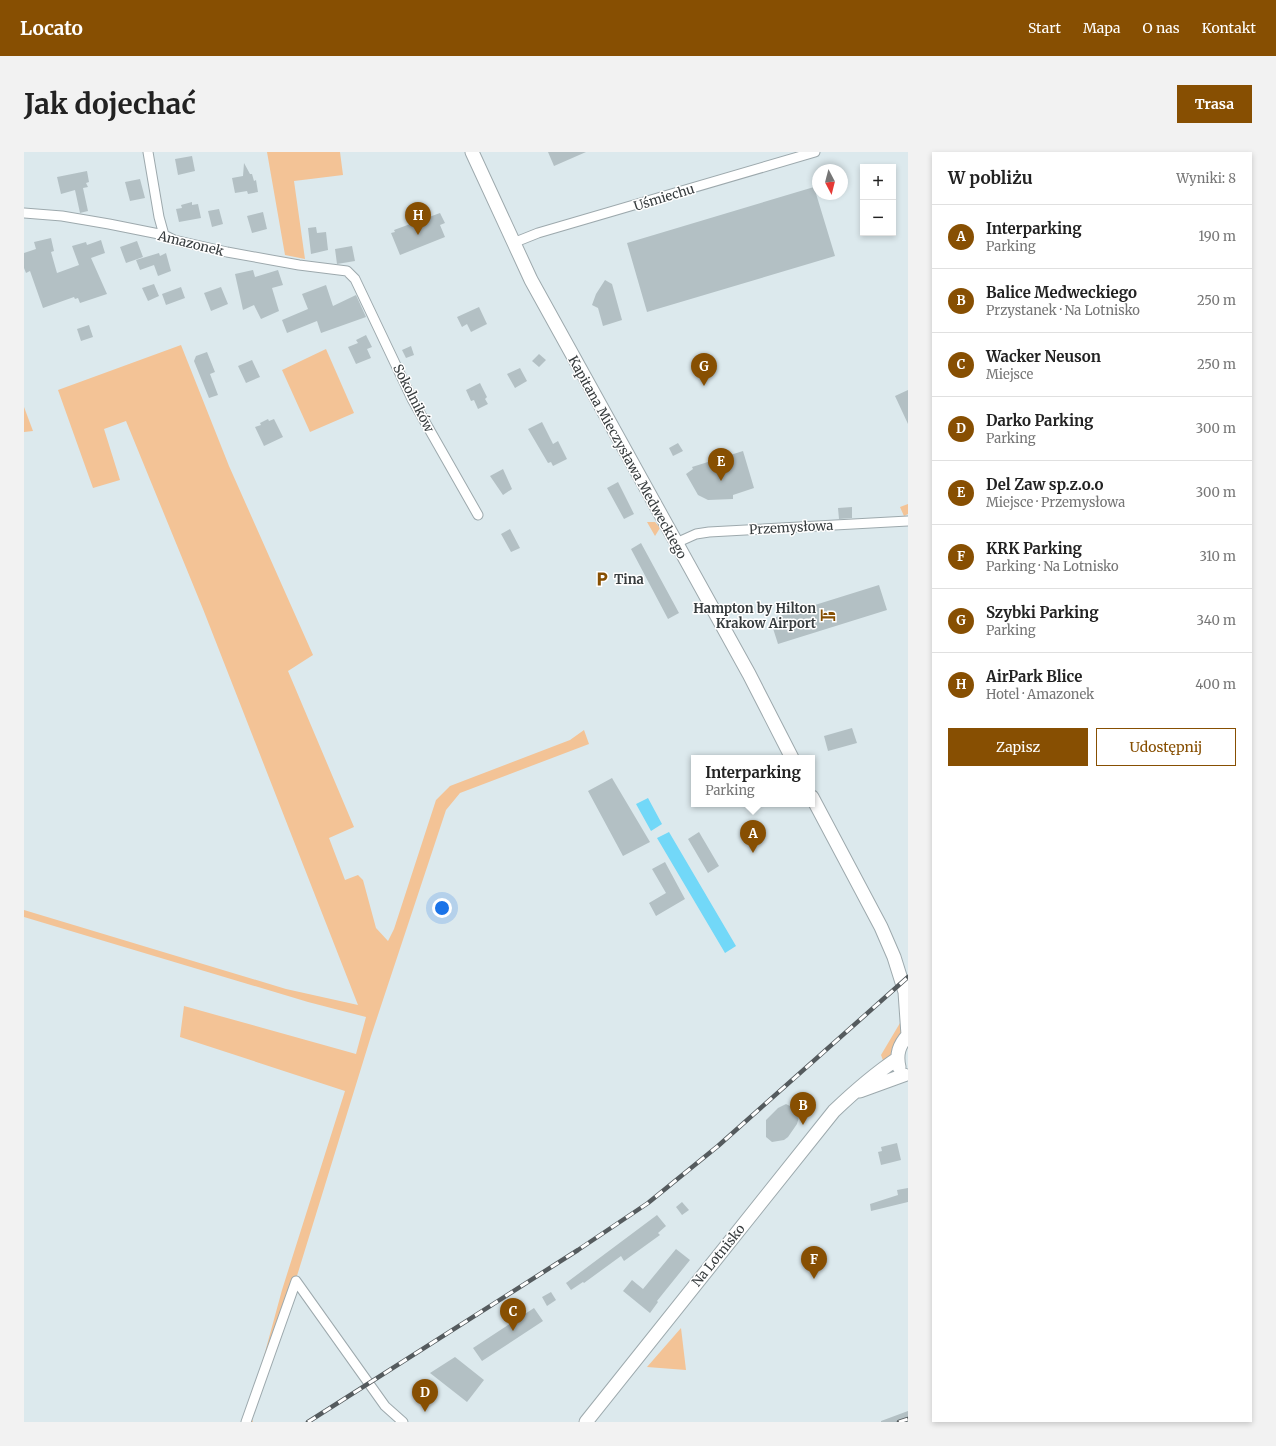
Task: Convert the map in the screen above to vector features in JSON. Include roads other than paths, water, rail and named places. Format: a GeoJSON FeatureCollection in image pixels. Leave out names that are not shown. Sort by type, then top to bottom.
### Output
{"type":"FeatureCollection","features":[{"type":"Feature","properties":{"kind":"main road","name":"Kapitana Mieczysława Medweckiego"},"geometry":{"type":"LineString","coordinates":[[472,152],[513,243],[572,357],[749,674],[790,755]]}},
{"type":"Feature","properties":{"kind":"main road"},"geometry":{"type":"LineString","coordinates":[[815,802],[881,927],[894,957],[906,994],[908,1035],[900,1046],[897,1059],[899,1067],[906,1076]]}},
{"type":"Feature","properties":{"kind":"main road","name":"Na Lotnisko"},"geometry":{"type":"LineString","coordinates":[[586,1422],[834,1111],[855,1093],[862,1084],[897,1059]]}},
{"type":"Feature","properties":{"kind":"main road","name":"Na Lotnisko"},"geometry":{"type":"LineString","coordinates":[[855,1093],[906,1076]]}},
{"type":"Feature","properties":{"kind":"street"},"geometry":{"type":"LineString","coordinates":[[148,152],[159,216],[164,235]]}},
{"type":"Feature","properties":{"kind":"street","name":"Uśmiechu"},"geometry":{"type":"LineString","coordinates":[[513,243],[538,233],[815,152]]}},
{"type":"Feature","properties":{"kind":"street","name":"Amazonek"},"geometry":{"type":"LineString","coordinates":[[24,213],[62,216],[164,235],[174,240],[227,252],[299,265],[347,271],[355,279]]}},
{"type":"Feature","properties":{"kind":"street","name":"Sokolników"},"geometry":{"type":"LineString","coordinates":[[355,279],[412,399],[478,514]]}},
{"type":"Feature","properties":{"kind":"street","name":"Przemysłowa"},"geometry":{"type":"LineString","coordinates":[[676,543],[696,534],[709,532],[908,520]]}},
{"type":"Feature","properties":{"kind":"street"},"geometry":{"type":"LineString","coordinates":[[246,1422],[296,1281],[385,1406],[403,1422]]}},
{"type":"Feature","properties":{"kind":"water"},"geometry":{"type":"Polygon","coordinates":[[[648,798],[662,824],[651,831],[636,804],[648,798]]]}},
{"type":"Feature","properties":{"kind":"water"},"geometry":{"type":"Polygon","coordinates":[[[669,832],[736,946],[725,953],[657,838],[669,832]]]}},
{"type":"Feature","properties":{"kind":"railway"},"geometry":{"type":"LineString","coordinates":[[308,1422],[578,1250],[648,1203],[718,1146],[908,977]]}},
{"type":"Feature","properties":{"kind":"railway"},"geometry":{"type":"LineString","coordinates":[[899,1422],[908,1419]]}},
{"type":"Feature","properties":{"kind":"place","name":"AirPark Blice"},"geometry":{"type":"Point","coordinates":[418,235]}},
{"type":"Feature","properties":{"kind":"place","name":"Szybki Parking"},"geometry":{"type":"Point","coordinates":[704,386]}},
{"type":"Feature","properties":{"kind":"place","name":"Del Zaw sp.z.o.o"},"geometry":{"type":"Point","coordinates":[721,481]}},
{"type":"Feature","properties":{"kind":"place","name":"Tina"},"geometry":{"type":"Point","coordinates":[602,579]}},
{"type":"Feature","properties":{"kind":"place","name":"Hampton by Hilton Krakow Airport"},"geometry":{"type":"Point","coordinates":[828,615]}},
{"type":"Feature","properties":{"kind":"place","name":"Interparking"},"geometry":{"type":"Point","coordinates":[753,853]}},
{"type":"Feature","properties":{"kind":"place","name":"Balice Medweckiego"},"geometry":{"type":"Point","coordinates":[803,1125]}},
{"type":"Feature","properties":{"kind":"place","name":"KRK Parking"},"geometry":{"type":"Point","coordinates":[814,1279]}},
{"type":"Feature","properties":{"kind":"place","name":"Wacker Neuson"},"geometry":{"type":"Point","coordinates":[513,1331]}},
{"type":"Feature","properties":{"kind":"place","name":"Darko Parking"},"geometry":{"type":"Point","coordinates":[425,1412]}}]}
